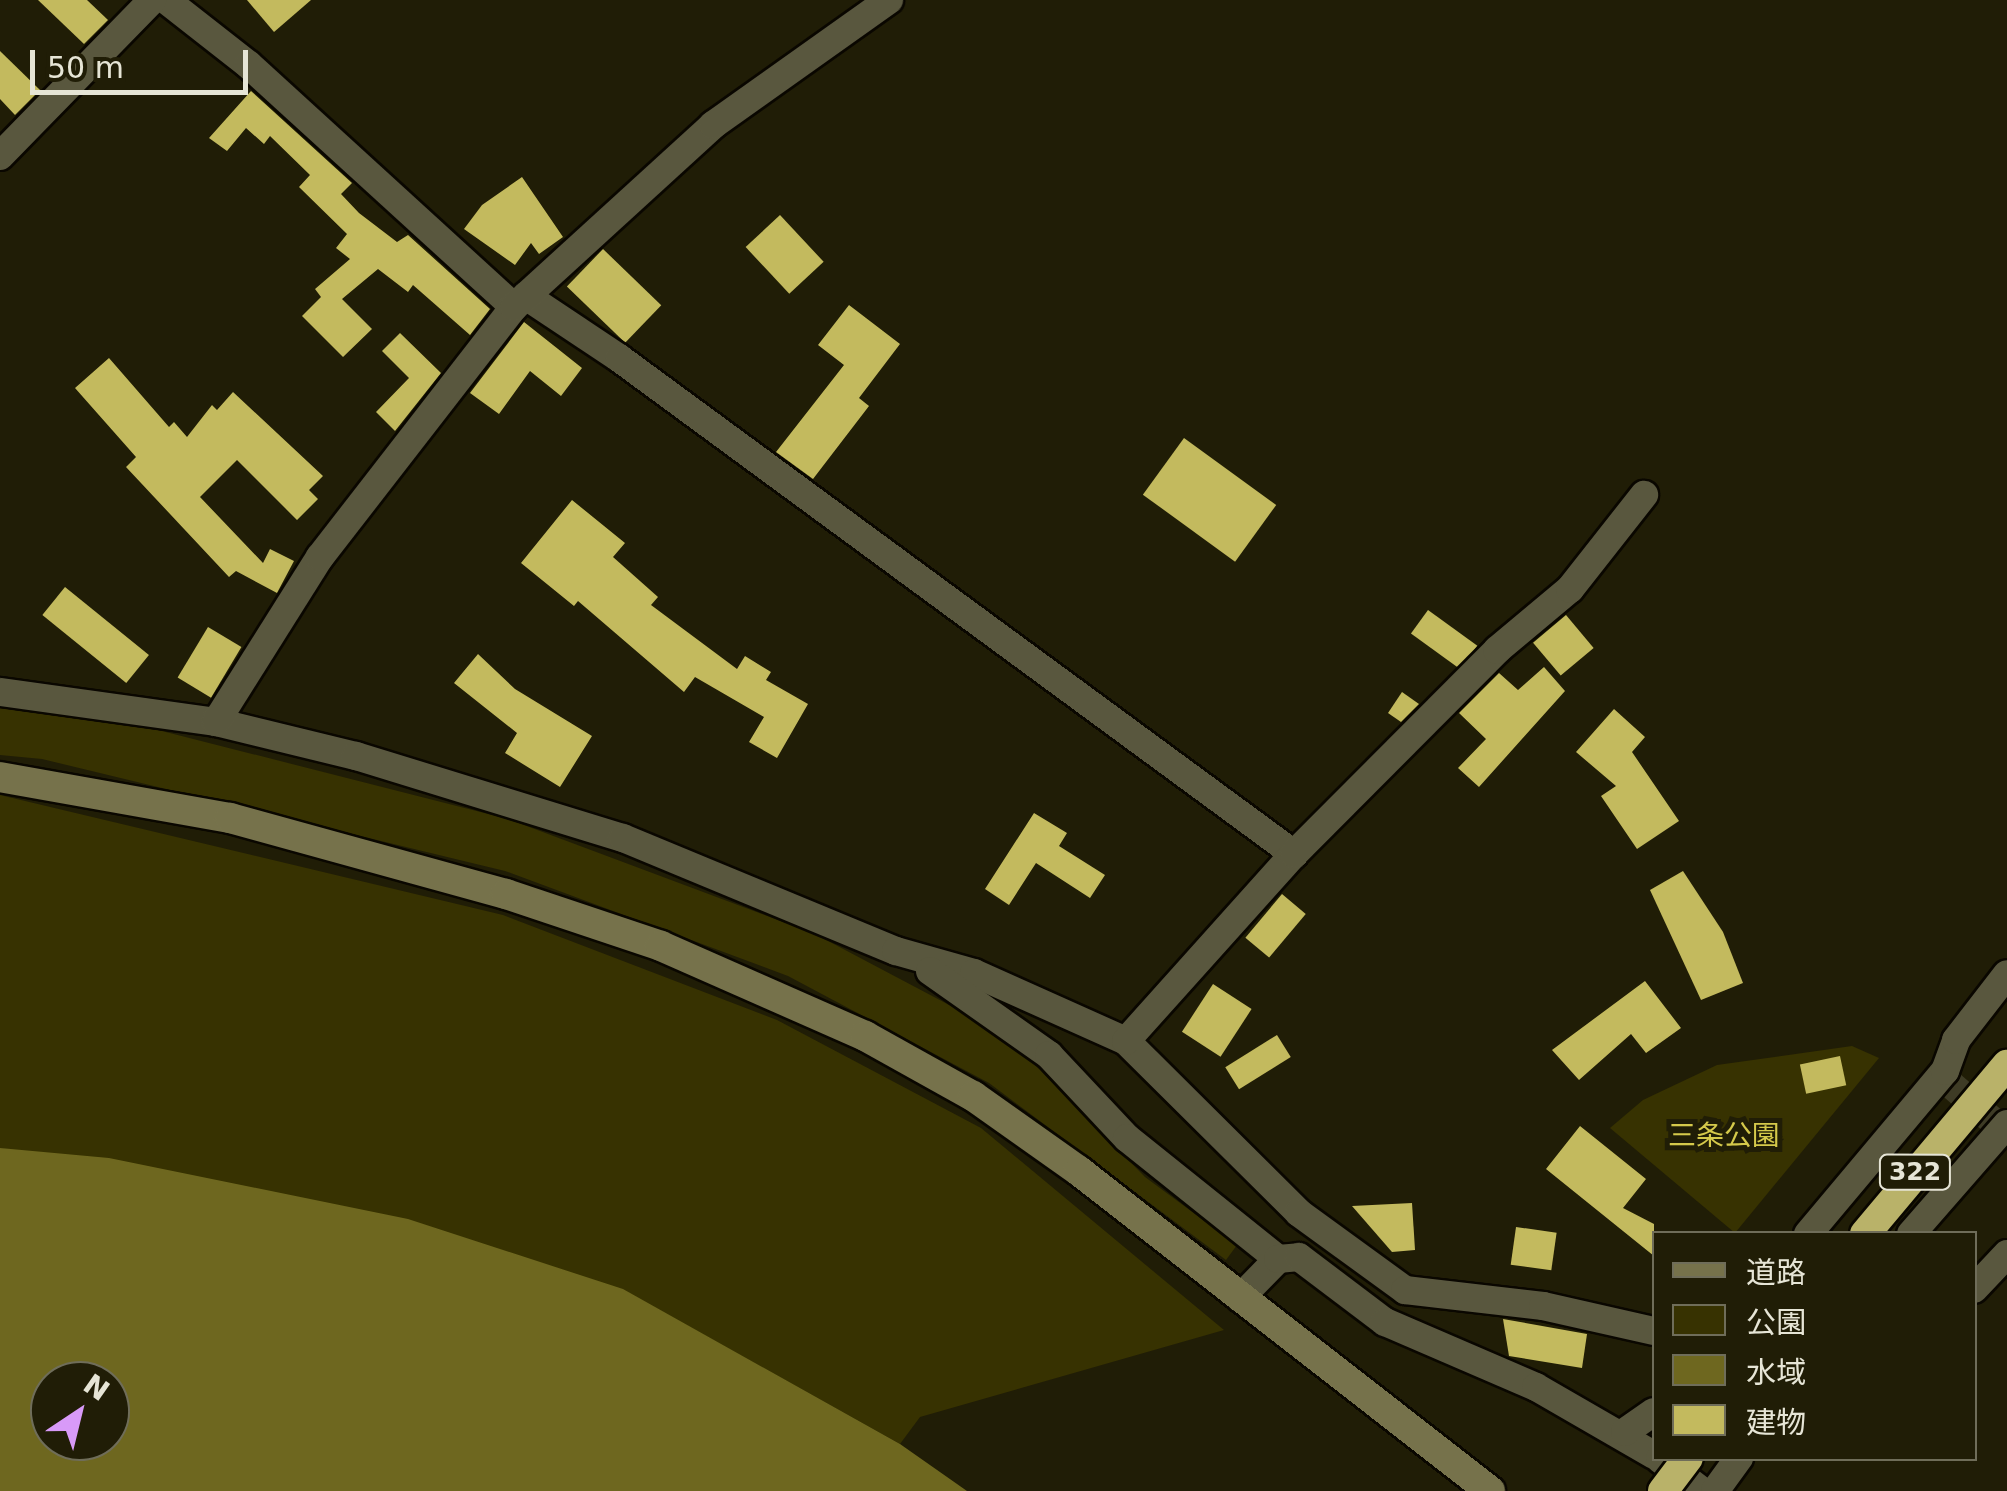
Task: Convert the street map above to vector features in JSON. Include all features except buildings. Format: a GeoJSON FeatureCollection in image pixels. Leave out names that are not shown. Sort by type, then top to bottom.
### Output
{"type":"FeatureCollection","features":[{"type":"Feature","properties":{"kind":"highway","name":"322"},"geometry":{"type":"LineString","coordinates":[[1867,1231],[2005,1068]]}},
{"type":"Feature","properties":{"kind":"highway"},"geometry":{"type":"LineString","coordinates":[[1663,1491],[1686,1461]]}},
{"type":"Feature","properties":{"kind":"street"},"geometry":{"type":"LineString","coordinates":[[0,156],[152,0]]}},
{"type":"Feature","properties":{"kind":"street"},"geometry":{"type":"LineString","coordinates":[[166,0],[250,65],[520,302],[619,358],[1294,854]]}},
{"type":"Feature","properties":{"kind":"street"},"geometry":{"type":"LineString","coordinates":[[216,722],[320,557],[520,302],[713,125],[888,0]]}},
{"type":"Feature","properties":{"kind":"street"},"geometry":{"type":"LineString","coordinates":[[1126,1040],[1294,854],[1497,650],[1570,589],[1644,495]]}},
{"type":"Feature","properties":{"kind":"street"},"geometry":{"type":"LineString","coordinates":[[0,692],[216,722],[356,756],[623,838],[896,951],[974,972],[1126,1040],[1298,1213],[1405,1290],[1543,1306],[1652,1331]]}},
{"type":"Feature","properties":{"kind":"street"},"geometry":{"type":"LineString","coordinates":[[0,778],[230,818],[340,846],[661,946],[865,1036],[973,1096],[1490,1491]]}},
{"type":"Feature","properties":{"kind":"street"},"geometry":{"type":"LineString","coordinates":[[896,951],[977,999],[1049,1055],[1127,1138],[1278,1259]]}},
{"type":"Feature","properties":{"kind":"street"},"geometry":{"type":"LineString","coordinates":[[1811,1231],[1945,1071],[1956,1040],[2007,974]]}},
{"type":"Feature","properties":{"kind":"street"},"geometry":{"type":"LineString","coordinates":[[1914,1231],[2007,1124]]}},
{"type":"Feature","properties":{"kind":"street"},"geometry":{"type":"LineString","coordinates":[[1977,1286],[2007,1254]]}},
{"type":"Feature","properties":{"kind":"street"},"geometry":{"type":"LineString","coordinates":[[1240,1298],[1278,1259],[1299,1257],[1384,1322],[1625,1432],[1652,1453]]}},
{"type":"Feature","properties":{"kind":"street"},"geometry":{"type":"LineString","coordinates":[[1625,1432],[1652,1413]]}},
{"type":"Feature","properties":{"kind":"street"},"geometry":{"type":"LineString","coordinates":[[1662,1461],[1702,1491]]}},
{"type":"Feature","properties":{"kind":"street"},"geometry":{"type":"LineString","coordinates":[[1716,1491],[1737,1461]]}},
{"type":"Feature","properties":{"kind":"green space"},"geometry":{"type":"Polygon","coordinates":[[[0,698],[60,705],[508,819],[813,933],[1006,1035],[1145,1177],[1237,1245],[1226,1260],[989,1083],[788,976],[505,871],[42,759],[0,755],[0,698]]]}},
{"type":"Feature","properties":{"kind":"green space"},"geometry":{"type":"Polygon","coordinates":[[[0,795],[503,915],[777,1020],[981,1128],[1224,1330],[920,1417],[900,1444],[622,1289],[0,1148],[0,795]]]}},
{"type":"Feature","properties":{"kind":"green space","name":"三条公園"},"geometry":{"type":"Polygon","coordinates":[[[1852,1046],[1879,1058],[1737,1231],[1610,1128],[1643,1100],[1717,1065],[1852,1046]]]}},
{"type":"Feature","properties":{"kind":"water"},"geometry":{"type":"Polygon","coordinates":[[[0,1148],[109,1158],[408,1219],[623,1289],[900,1444],[967,1491],[0,1491],[0,1148]]]}},
{"type":"Feature","properties":{"kind":"tunnel"},"geometry":{"type":"LineString","coordinates":[[1941,1076],[2002,1129]]}}]}
